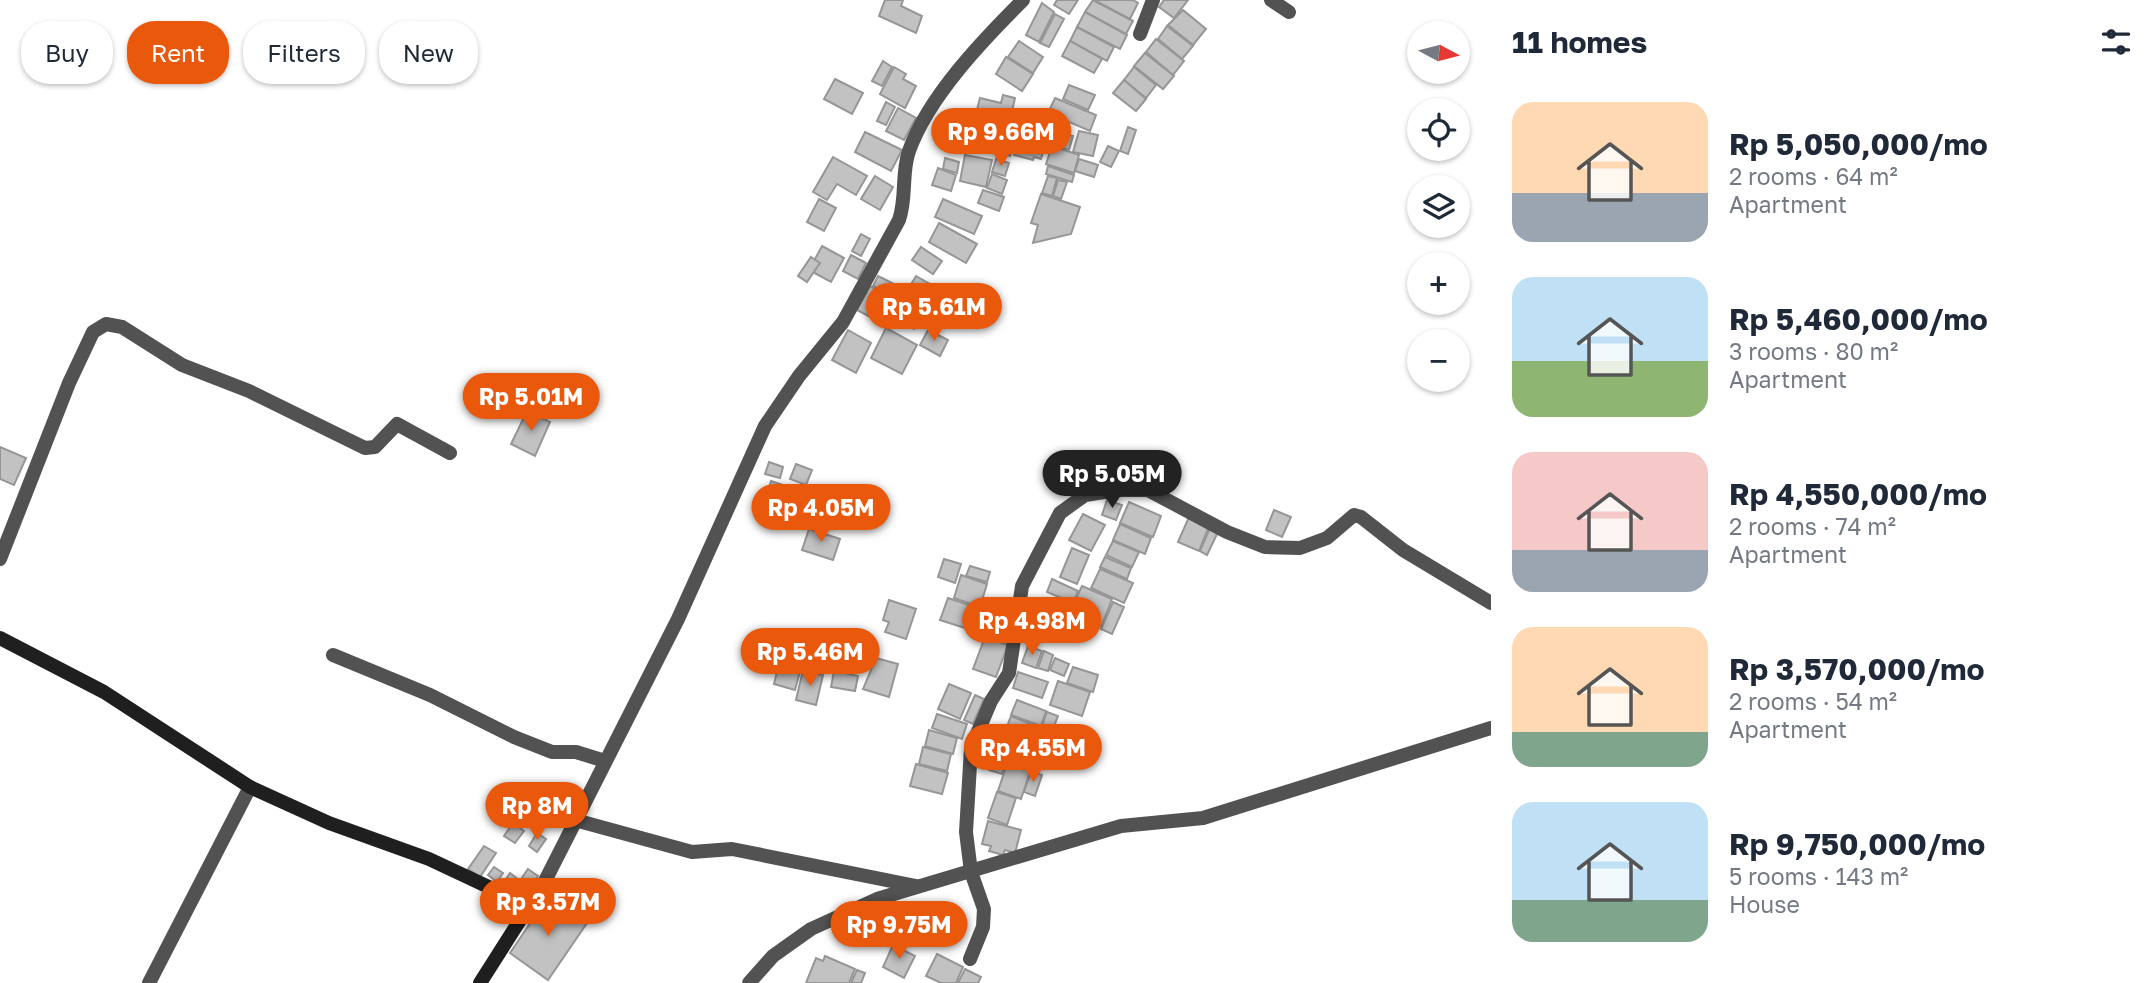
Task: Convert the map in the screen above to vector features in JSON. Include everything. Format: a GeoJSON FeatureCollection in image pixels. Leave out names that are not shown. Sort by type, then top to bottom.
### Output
{"type":"FeatureCollection","features":[{"type":"Feature","properties":{"kind":"street"},"geometry":{"type":"LineString","coordinates":[[480,983],[530,906],[678,619],[765,426],[799,376],[844,322],[900,220],[904,205],[905,164],[921,124],[940,95],[1023,0]]}},
{"type":"Feature","properties":{"kind":"street"},"geometry":{"type":"LineString","coordinates":[[1140,34],[1153,0]]}},
{"type":"Feature","properties":{"kind":"street"},"geometry":{"type":"LineString","coordinates":[[1271,0],[1289,12]]}},
{"type":"Feature","properties":{"kind":"street"},"geometry":{"type":"LineString","coordinates":[[0,559],[69,383],[93,332],[106,324],[122,327],[182,365],[249,391],[365,448],[375,447],[397,424],[450,453]]}},
{"type":"Feature","properties":{"kind":"street"},"geometry":{"type":"LineString","coordinates":[[970,959],[983,927],[984,909],[971,872],[966,832],[971,748],[975,733],[1009,673],[1022,586],[1060,513],[1085,495],[1117,490],[1148,490],[1227,532],[1265,547],[1300,548],[1320,543],[1354,515],[1361,517],[1403,550],[1491,603]]}},
{"type":"Feature","properties":{"kind":"street"},"geometry":{"type":"LineString","coordinates":[[0,638],[104,692],[250,787],[329,823],[429,859],[530,906]]}},
{"type":"Feature","properties":{"kind":"street"},"geometry":{"type":"LineString","coordinates":[[333,655],[430,695],[514,737],[552,752],[589,754],[605,761]]}},
{"type":"Feature","properties":{"kind":"street"},"geometry":{"type":"LineString","coordinates":[[749,983],[773,957],[811,929],[839,914],[918,886],[1121,826],[1203,818],[1491,728]]}},
{"type":"Feature","properties":{"kind":"street"},"geometry":{"type":"LineString","coordinates":[[149,983],[250,787]]}},
{"type":"Feature","properties":{"kind":"street"},"geometry":{"type":"LineString","coordinates":[[575,820],[692,852],[732,849],[918,886]]}},
{"type":"Feature","properties":{"kind":"building"},"geometry":{"type":"Polygon","coordinates":[[[885,0],[903,0],[901,6],[922,16],[916,33],[879,16],[885,0]]]}},
{"type":"Feature","properties":{"kind":"building"},"geometry":{"type":"Polygon","coordinates":[[[1057,0],[1078,0],[1069,14],[1054,5],[1057,0]]]}},
{"type":"Feature","properties":{"kind":"building"},"geometry":{"type":"Polygon","coordinates":[[[1093,0],[1133,21],[1126,34],[1085,12],[1093,0]]]}},
{"type":"Feature","properties":{"kind":"building"},"geometry":{"type":"Polygon","coordinates":[[[1094,0],[1133,0],[1138,3],[1130,19],[1094,0]]]}},
{"type":"Feature","properties":{"kind":"building"},"geometry":{"type":"Polygon","coordinates":[[[1164,0],[1188,0],[1174,18],[1159,7],[1164,0]]]}},
{"type":"Feature","properties":{"kind":"building"},"geometry":{"type":"Polygon","coordinates":[[[1042,3],[1054,12],[1039,42],[1026,35],[1042,3]]]}},
{"type":"Feature","properties":{"kind":"building"},"geometry":{"type":"Polygon","coordinates":[[[1183,10],[1206,29],[1193,45],[1168,25],[1183,10]]]}},
{"type":"Feature","properties":{"kind":"building"},"geometry":{"type":"Polygon","coordinates":[[[1085,12],[1127,35],[1120,49],[1077,27],[1085,12]]]}},
{"type":"Feature","properties":{"kind":"building"},"geometry":{"type":"Polygon","coordinates":[[[1055,14],[1064,19],[1049,47],[1040,43],[1055,14]]]}},
{"type":"Feature","properties":{"kind":"building"},"geometry":{"type":"Polygon","coordinates":[[[1167,26],[1193,46],[1182,59],[1158,39],[1167,26]]]}},
{"type":"Feature","properties":{"kind":"building"},"geometry":{"type":"Polygon","coordinates":[[[1077,27],[1114,47],[1107,61],[1070,41],[1077,27]]]}},
{"type":"Feature","properties":{"kind":"building"},"geometry":{"type":"Polygon","coordinates":[[[1156,39],[1184,61],[1173,75],[1146,52],[1156,39]]]}},
{"type":"Feature","properties":{"kind":"building"},"geometry":{"type":"Polygon","coordinates":[[[1019,41],[1043,57],[1033,73],[1008,57],[1019,41]]]}},
{"type":"Feature","properties":{"kind":"building"},"geometry":{"type":"Polygon","coordinates":[[[1070,41],[1102,59],[1094,73],[1062,56],[1070,41]]]}},
{"type":"Feature","properties":{"kind":"building"},"geometry":{"type":"Polygon","coordinates":[[[1145,53],[1174,76],[1163,89],[1134,66],[1145,53]]]}},
{"type":"Feature","properties":{"kind":"building"},"geometry":{"type":"Polygon","coordinates":[[[1006,57],[1033,74],[1022,91],[996,74],[1006,57]]]}},
{"type":"Feature","properties":{"kind":"building"},"geometry":{"type":"Polygon","coordinates":[[[883,61],[892,67],[882,86],[872,81],[883,61]]]}},
{"type":"Feature","properties":{"kind":"building"},"geometry":{"type":"Polygon","coordinates":[[[894,67],[906,74],[903,79],[916,86],[905,108],[880,94],[894,67]]]}},
{"type":"Feature","properties":{"kind":"building"},"geometry":{"type":"Polygon","coordinates":[[[1134,67],[1156,85],[1146,98],[1124,80],[1134,67]]]}},
{"type":"Feature","properties":{"kind":"building"},"geometry":{"type":"Polygon","coordinates":[[[835,79],[863,93],[852,114],[824,99],[835,79]]]}},
{"type":"Feature","properties":{"kind":"building"},"geometry":{"type":"Polygon","coordinates":[[[1124,80],[1146,99],[1136,111],[1113,93],[1124,80]]]}},
{"type":"Feature","properties":{"kind":"building"},"geometry":{"type":"Polygon","coordinates":[[[1069,85],[1095,95],[1088,110],[1063,99],[1069,85]]]}},
{"type":"Feature","properties":{"kind":"building"},"geometry":{"type":"Polygon","coordinates":[[[1003,95],[1015,98],[1009,125],[975,117],[980,98],[1001,103],[1003,95]]]}},
{"type":"Feature","properties":{"kind":"building"},"geometry":{"type":"Polygon","coordinates":[[[1055,98],[1096,115],[1090,131],[1048,113],[1055,98]]]}},
{"type":"Feature","properties":{"kind":"building"},"geometry":{"type":"Polygon","coordinates":[[[886,102],[895,107],[886,125],[877,121],[886,102]]]}},
{"type":"Feature","properties":{"kind":"building"},"geometry":{"type":"Polygon","coordinates":[[[898,108],[916,118],[904,140],[886,131],[898,108]]]}},
{"type":"Feature","properties":{"kind":"building"},"geometry":{"type":"Polygon","coordinates":[[[953,112],[972,116],[963,152],[944,148],[953,112]]]}},
{"type":"Feature","properties":{"kind":"building"},"geometry":{"type":"Polygon","coordinates":[[[1035,112],[1044,115],[1040,129],[1049,131],[1041,159],[1034,157],[1033,160],[1014,155],[1023,124],[1031,126],[1035,112]]]}},
{"type":"Feature","properties":{"kind":"building"},"geometry":{"type":"Polygon","coordinates":[[[976,118],[1011,127],[1004,153],[970,144],[976,118]]]}},
{"type":"Feature","properties":{"kind":"building"},"geometry":{"type":"Polygon","coordinates":[[[1128,127],[1136,130],[1128,154],[1120,151],[1128,127]]]}},
{"type":"Feature","properties":{"kind":"building"},"geometry":{"type":"Polygon","coordinates":[[[1012,129],[1018,131],[1010,156],[1005,154],[1012,129]]]}},
{"type":"Feature","properties":{"kind":"building"},"geometry":{"type":"Polygon","coordinates":[[[1079,131],[1098,135],[1093,156],[1073,152],[1079,131]]]}},
{"type":"Feature","properties":{"kind":"building"},"geometry":{"type":"Polygon","coordinates":[[[865,132],[902,150],[891,171],[855,152],[865,132]]]}},
{"type":"Feature","properties":{"kind":"building"},"geometry":{"type":"Polygon","coordinates":[[[1065,134],[1073,136],[1069,150],[1060,147],[1065,134]]]}},
{"type":"Feature","properties":{"kind":"building"},"geometry":{"type":"Polygon","coordinates":[[[1052,146],[1079,155],[1074,173],[1046,164],[1052,146]]]}},
{"type":"Feature","properties":{"kind":"building"},"geometry":{"type":"Polygon","coordinates":[[[1108,146],[1119,151],[1111,167],[1100,162],[1108,146]]]}},
{"type":"Feature","properties":{"kind":"building"},"geometry":{"type":"Polygon","coordinates":[[[965,155],[992,160],[986,187],[960,181],[965,155]]]}},
{"type":"Feature","properties":{"kind":"building"},"geometry":{"type":"Polygon","coordinates":[[[833,157],[867,176],[856,195],[837,184],[827,200],[813,192],[833,157]]]}},
{"type":"Feature","properties":{"kind":"building"},"geometry":{"type":"Polygon","coordinates":[[[945,158],[959,162],[957,173],[943,169],[945,158]]]}},
{"type":"Feature","properties":{"kind":"building"},"geometry":{"type":"Polygon","coordinates":[[[996,159],[1009,163],[1005,176],[992,172],[996,159]]]}},
{"type":"Feature","properties":{"kind":"building"},"geometry":{"type":"Polygon","coordinates":[[[1079,159],[1098,165],[1094,177],[1075,171],[1079,159]]]}},
{"type":"Feature","properties":{"kind":"building"},"geometry":{"type":"Polygon","coordinates":[[[1048,166],[1074,175],[1072,182],[1046,174],[1048,166]]]}},
{"type":"Feature","properties":{"kind":"building"},"geometry":{"type":"Polygon","coordinates":[[[938,168],[956,175],[951,191],[932,185],[938,168]]]}},
{"type":"Feature","properties":{"kind":"building"},"geometry":{"type":"Polygon","coordinates":[[[992,174],[1007,180],[1002,194],[987,188],[992,174]]]}},
{"type":"Feature","properties":{"kind":"building"},"geometry":{"type":"Polygon","coordinates":[[[875,176],[893,187],[880,210],[861,199],[875,176]]]}},
{"type":"Feature","properties":{"kind":"building"},"geometry":{"type":"Polygon","coordinates":[[[1048,176],[1057,178],[1052,196],[1042,193],[1048,176]]]}},
{"type":"Feature","properties":{"kind":"building"},"geometry":{"type":"Polygon","coordinates":[[[1058,180],[1067,182],[1061,199],[1053,196],[1058,180]]]}},
{"type":"Feature","properties":{"kind":"building"},"geometry":{"type":"Polygon","coordinates":[[[983,190],[1004,197],[999,211],[978,203],[983,190]]]}},
{"type":"Feature","properties":{"kind":"building"},"geometry":{"type":"Polygon","coordinates":[[[1041,194],[1080,207],[1071,234],[1033,243],[1038,225],[1031,223],[1041,194]]]}},
{"type":"Feature","properties":{"kind":"building"},"geometry":{"type":"Polygon","coordinates":[[[819,199],[836,208],[824,231],[807,222],[819,199]]]}},
{"type":"Feature","properties":{"kind":"building"},"geometry":{"type":"Polygon","coordinates":[[[943,199],[982,216],[974,234],[935,217],[943,199]]]}},
{"type":"Feature","properties":{"kind":"building"},"geometry":{"type":"Polygon","coordinates":[[[939,223],[977,244],[966,263],[929,242],[939,223]]]}},
{"type":"Feature","properties":{"kind":"building"},"geometry":{"type":"Polygon","coordinates":[[[861,234],[870,239],[861,256],[852,251],[861,234]]]}},
{"type":"Feature","properties":{"kind":"building"},"geometry":{"type":"Polygon","coordinates":[[[822,246],[844,258],[831,282],[809,270],[822,246]]]}},
{"type":"Feature","properties":{"kind":"building"},"geometry":{"type":"Polygon","coordinates":[[[921,247],[942,261],[933,274],[912,260],[921,247]]]}},
{"type":"Feature","properties":{"kind":"building"},"geometry":{"type":"Polygon","coordinates":[[[851,255],[866,263],[858,279],[843,271],[851,255]]]}},
{"type":"Feature","properties":{"kind":"building"},"geometry":{"type":"Polygon","coordinates":[[[811,257],[820,263],[807,282],[798,276],[811,257]]]}},
{"type":"Feature","properties":{"kind":"building"},"geometry":{"type":"Polygon","coordinates":[[[878,276],[894,284],[889,294],[873,286],[878,276]]]}},
{"type":"Feature","properties":{"kind":"building"},"geometry":{"type":"Polygon","coordinates":[[[916,276],[939,289],[914,329],[892,316],[916,276]]]}},
{"type":"Feature","properties":{"kind":"building"},"geometry":{"type":"Polygon","coordinates":[[[870,286],[893,298],[882,323],[857,310],[870,286]]]}},
{"type":"Feature","properties":{"kind":"building"},"geometry":{"type":"Polygon","coordinates":[[[886,328],[917,345],[902,374],[871,358],[886,328]]]}},
{"type":"Feature","properties":{"kind":"building"},"geometry":{"type":"Polygon","coordinates":[[[848,330],[871,343],[856,373],[832,360],[848,330]]]}},
{"type":"Feature","properties":{"kind":"building"},"geometry":{"type":"Polygon","coordinates":[[[928,330],[948,340],[940,356],[920,345],[928,330]]]}},
{"type":"Feature","properties":{"kind":"building"},"geometry":{"type":"Polygon","coordinates":[[[527,411],[550,422],[535,456],[511,444],[527,411]]]}},
{"type":"Feature","properties":{"kind":"building"},"geometry":{"type":"Polygon","coordinates":[[[0,447],[26,458],[14,485],[0,479],[0,447]]]}},
{"type":"Feature","properties":{"kind":"building"},"geometry":{"type":"Polygon","coordinates":[[[769,462],[783,467],[780,478],[765,474],[769,462]]]}},
{"type":"Feature","properties":{"kind":"building"},"geometry":{"type":"Polygon","coordinates":[[[796,464],[812,470],[806,485],[790,479],[796,464]]]}},
{"type":"Feature","properties":{"kind":"building"},"geometry":{"type":"Polygon","coordinates":[[[771,481],[798,490],[789,515],[779,511],[783,500],[767,495],[771,481]]]}},
{"type":"Feature","properties":{"kind":"building"},"geometry":{"type":"Polygon","coordinates":[[[1107,500],[1122,505],[1116,520],[1102,515],[1107,500]]]}},
{"type":"Feature","properties":{"kind":"building"},"geometry":{"type":"Polygon","coordinates":[[[1129,502],[1161,516],[1153,537],[1120,523],[1129,502]]]}},
{"type":"Feature","properties":{"kind":"building"},"geometry":{"type":"Polygon","coordinates":[[[1274,510],[1291,517],[1282,537],[1266,530],[1274,510]]]}},
{"type":"Feature","properties":{"kind":"building"},"geometry":{"type":"Polygon","coordinates":[[[1083,514],[1105,525],[1091,551],[1069,540],[1083,514]]]}},
{"type":"Feature","properties":{"kind":"building"},"geometry":{"type":"Polygon","coordinates":[[[1189,517],[1209,526],[1199,551],[1178,542],[1189,517]]]}},
{"type":"Feature","properties":{"kind":"building"},"geometry":{"type":"Polygon","coordinates":[[[1120,524],[1151,538],[1145,554],[1113,540],[1120,524]]]}},
{"type":"Feature","properties":{"kind":"building"},"geometry":{"type":"Polygon","coordinates":[[[1210,528],[1218,532],[1207,555],[1200,551],[1210,528]]]}},
{"type":"Feature","properties":{"kind":"building"},"geometry":{"type":"Polygon","coordinates":[[[809,529],[840,539],[833,560],[802,550],[809,529]]]}},
{"type":"Feature","properties":{"kind":"building"},"geometry":{"type":"Polygon","coordinates":[[[1113,541],[1139,552],[1132,567],[1106,555],[1113,541]]]}},
{"type":"Feature","properties":{"kind":"building"},"geometry":{"type":"Polygon","coordinates":[[[1072,548],[1089,555],[1077,584],[1060,577],[1072,548]]]}},
{"type":"Feature","properties":{"kind":"building"},"geometry":{"type":"Polygon","coordinates":[[[1105,557],[1131,568],[1127,579],[1100,567],[1105,557]]]}},
{"type":"Feature","properties":{"kind":"building"},"geometry":{"type":"Polygon","coordinates":[[[944,559],[961,564],[955,583],[938,577],[944,559]]]}},
{"type":"Feature","properties":{"kind":"building"},"geometry":{"type":"Polygon","coordinates":[[[970,566],[990,572],[987,582],[966,576],[970,566]]]}},
{"type":"Feature","properties":{"kind":"building"},"geometry":{"type":"Polygon","coordinates":[[[1100,569],[1133,583],[1124,603],[1091,588],[1100,569]]]}},
{"type":"Feature","properties":{"kind":"building"},"geometry":{"type":"Polygon","coordinates":[[[961,575],[987,584],[980,607],[954,598],[961,575]]]}},
{"type":"Feature","properties":{"kind":"building"},"geometry":{"type":"Polygon","coordinates":[[[1052,579],[1078,591],[1073,603],[1047,592],[1052,579]]]}},
{"type":"Feature","properties":{"kind":"building"},"geometry":{"type":"Polygon","coordinates":[[[1082,586],[1112,599],[1101,627],[1086,620],[1089,614],[1072,607],[1082,586]]]}},
{"type":"Feature","properties":{"kind":"building"},"geometry":{"type":"Polygon","coordinates":[[[948,598],[975,607],[968,629],[940,620],[948,598]]]}},
{"type":"Feature","properties":{"kind":"building"},"geometry":{"type":"Polygon","coordinates":[[[889,600],[916,609],[906,639],[885,632],[889,622],[883,620],[889,600]]]}},
{"type":"Feature","properties":{"kind":"building"},"geometry":{"type":"Polygon","coordinates":[[[1113,602],[1124,607],[1112,634],[1101,629],[1113,602]]]}},
{"type":"Feature","properties":{"kind":"building"},"geometry":{"type":"Polygon","coordinates":[[[1027,605],[1047,612],[1040,635],[1019,628],[1027,605]]]}},
{"type":"Feature","properties":{"kind":"building"},"geometry":{"type":"Polygon","coordinates":[[[814,632],[828,635],[826,651],[811,648],[814,632]]]}},
{"type":"Feature","properties":{"kind":"building"},"geometry":{"type":"Polygon","coordinates":[[[834,636],[864,643],[859,668],[828,662],[834,636]]]}},
{"type":"Feature","properties":{"kind":"building"},"geometry":{"type":"Polygon","coordinates":[[[985,637],[1008,645],[996,677],[973,669],[985,637]]]}},
{"type":"Feature","properties":{"kind":"building"},"geometry":{"type":"Polygon","coordinates":[[[1028,646],[1042,651],[1036,668],[1022,663],[1028,646]]]}},
{"type":"Feature","properties":{"kind":"building"},"geometry":{"type":"Polygon","coordinates":[[[795,650],[805,653],[795,690],[774,684],[779,663],[791,666],[795,650]]]}},
{"type":"Feature","properties":{"kind":"building"},"geometry":{"type":"Polygon","coordinates":[[[1044,651],[1053,655],[1048,671],[1038,668],[1044,651]]]}},
{"type":"Feature","properties":{"kind":"building"},"geometry":{"type":"Polygon","coordinates":[[[876,658],[898,664],[889,697],[863,689],[876,658]]]}},
{"type":"Feature","properties":{"kind":"building"},"geometry":{"type":"Polygon","coordinates":[[[1055,658],[1069,664],[1064,676],[1050,670],[1055,658]]]}},
{"type":"Feature","properties":{"kind":"building"},"geometry":{"type":"Polygon","coordinates":[[[1073,667],[1098,675],[1093,692],[1067,683],[1073,667]]]}},
{"type":"Feature","properties":{"kind":"building"},"geometry":{"type":"Polygon","coordinates":[[[803,670],[823,675],[816,705],[796,700],[803,670]]]}},
{"type":"Feature","properties":{"kind":"building"},"geometry":{"type":"Polygon","coordinates":[[[834,671],[858,676],[855,691],[831,687],[834,671]]]}},
{"type":"Feature","properties":{"kind":"building"},"geometry":{"type":"Polygon","coordinates":[[[1018,672],[1048,682],[1042,698],[1013,688],[1018,672]]]}},
{"type":"Feature","properties":{"kind":"building"},"geometry":{"type":"Polygon","coordinates":[[[1058,681],[1090,692],[1082,716],[1050,705],[1058,681]]]}},
{"type":"Feature","properties":{"kind":"building"},"geometry":{"type":"Polygon","coordinates":[[[949,684],[971,693],[960,719],[938,709],[949,684]]]}},
{"type":"Feature","properties":{"kind":"building"},"geometry":{"type":"Polygon","coordinates":[[[975,695],[984,699],[973,724],[964,720],[975,695]]]}},
{"type":"Feature","properties":{"kind":"building"},"geometry":{"type":"Polygon","coordinates":[[[1017,700],[1046,711],[1041,726],[1011,715],[1017,700]]]}},
{"type":"Feature","properties":{"kind":"building"},"geometry":{"type":"Polygon","coordinates":[[[1047,712],[1058,716],[1045,749],[1035,745],[1047,712]]]}},
{"type":"Feature","properties":{"kind":"building"},"geometry":{"type":"Polygon","coordinates":[[[937,714],[967,724],[962,739],[932,728],[937,714]]]}},
{"type":"Feature","properties":{"kind":"building"},"geometry":{"type":"Polygon","coordinates":[[[1011,716],[1040,728],[1035,743],[1005,732],[1011,716]]]}},
{"type":"Feature","properties":{"kind":"building"},"geometry":{"type":"Polygon","coordinates":[[[929,730],[957,738],[953,754],[925,746],[929,730]]]}},
{"type":"Feature","properties":{"kind":"building"},"geometry":{"type":"Polygon","coordinates":[[[991,733],[1010,739],[1003,759],[985,753],[991,733]]]}},
{"type":"Feature","properties":{"kind":"building"},"geometry":{"type":"Polygon","coordinates":[[[1011,740],[1021,743],[1015,761],[1005,758],[1011,740]]]}},
{"type":"Feature","properties":{"kind":"building"},"geometry":{"type":"Polygon","coordinates":[[[923,747],[951,754],[947,771],[919,764],[923,747]]]}},
{"type":"Feature","properties":{"kind":"building"},"geometry":{"type":"Polygon","coordinates":[[[993,756],[1006,761],[1002,774],[989,770],[993,756]]]}},
{"type":"Feature","properties":{"kind":"building"},"geometry":{"type":"Polygon","coordinates":[[[1008,761],[1031,769],[1021,799],[998,791],[1008,761]]]}},
{"type":"Feature","properties":{"kind":"building"},"geometry":{"type":"Polygon","coordinates":[[[916,764],[948,773],[942,794],[910,786],[916,764]]]}},
{"type":"Feature","properties":{"kind":"building"},"geometry":{"type":"Polygon","coordinates":[[[1031,771],[1042,775],[1035,796],[1024,792],[1031,771]]]}},
{"type":"Feature","properties":{"kind":"building"},"geometry":{"type":"Polygon","coordinates":[[[997,792],[1016,798],[1007,825],[988,818],[997,792]]]}},
{"type":"Feature","properties":{"kind":"building"},"geometry":{"type":"Polygon","coordinates":[[[988,821],[1021,830],[1015,853],[1005,850],[1003,855],[989,851],[991,846],[982,844],[988,821]]]}},
{"type":"Feature","properties":{"kind":"building"},"geometry":{"type":"Polygon","coordinates":[[[513,823],[524,831],[515,843],[504,836],[513,823]]]}},
{"type":"Feature","properties":{"kind":"building"},"geometry":{"type":"Polygon","coordinates":[[[537,833],[546,839],[537,852],[529,846],[537,833]]]}},
{"type":"Feature","properties":{"kind":"building"},"geometry":{"type":"Polygon","coordinates":[[[484,846],[496,853],[480,877],[468,869],[484,846]]]}},
{"type":"Feature","properties":{"kind":"building"},"geometry":{"type":"Polygon","coordinates":[[[494,867],[503,873],[497,882],[488,875],[494,867]]]}},
{"type":"Feature","properties":{"kind":"building"},"geometry":{"type":"Polygon","coordinates":[[[528,869],[538,876],[527,892],[517,885],[528,869]]]}},
{"type":"Feature","properties":{"kind":"building"},"geometry":{"type":"Polygon","coordinates":[[[510,873],[519,880],[512,891],[502,885],[510,873]]]}},
{"type":"Feature","properties":{"kind":"building"},"geometry":{"type":"Polygon","coordinates":[[[548,897],[587,923],[548,980],[510,953],[548,897]]]}},
{"type":"Feature","properties":{"kind":"building"},"geometry":{"type":"Polygon","coordinates":[[[893,945],[915,956],[904,978],[883,967],[893,945]]]}},
{"type":"Feature","properties":{"kind":"building"},"geometry":{"type":"Polygon","coordinates":[[[937,954],[963,967],[956,983],[941,983],[926,976],[937,954]]]}},
{"type":"Feature","properties":{"kind":"building"},"geometry":{"type":"Polygon","coordinates":[[[825,956],[855,969],[849,983],[806,983],[816,958],[823,961],[825,956]]]}},
{"type":"Feature","properties":{"kind":"building"},"geometry":{"type":"Polygon","coordinates":[[[965,969],[981,977],[978,983],[958,983],[965,969]]]}},
{"type":"Feature","properties":{"kind":"building"},"geometry":{"type":"Polygon","coordinates":[[[857,970],[865,973],[861,983],[851,983],[857,970]]]}}]}
